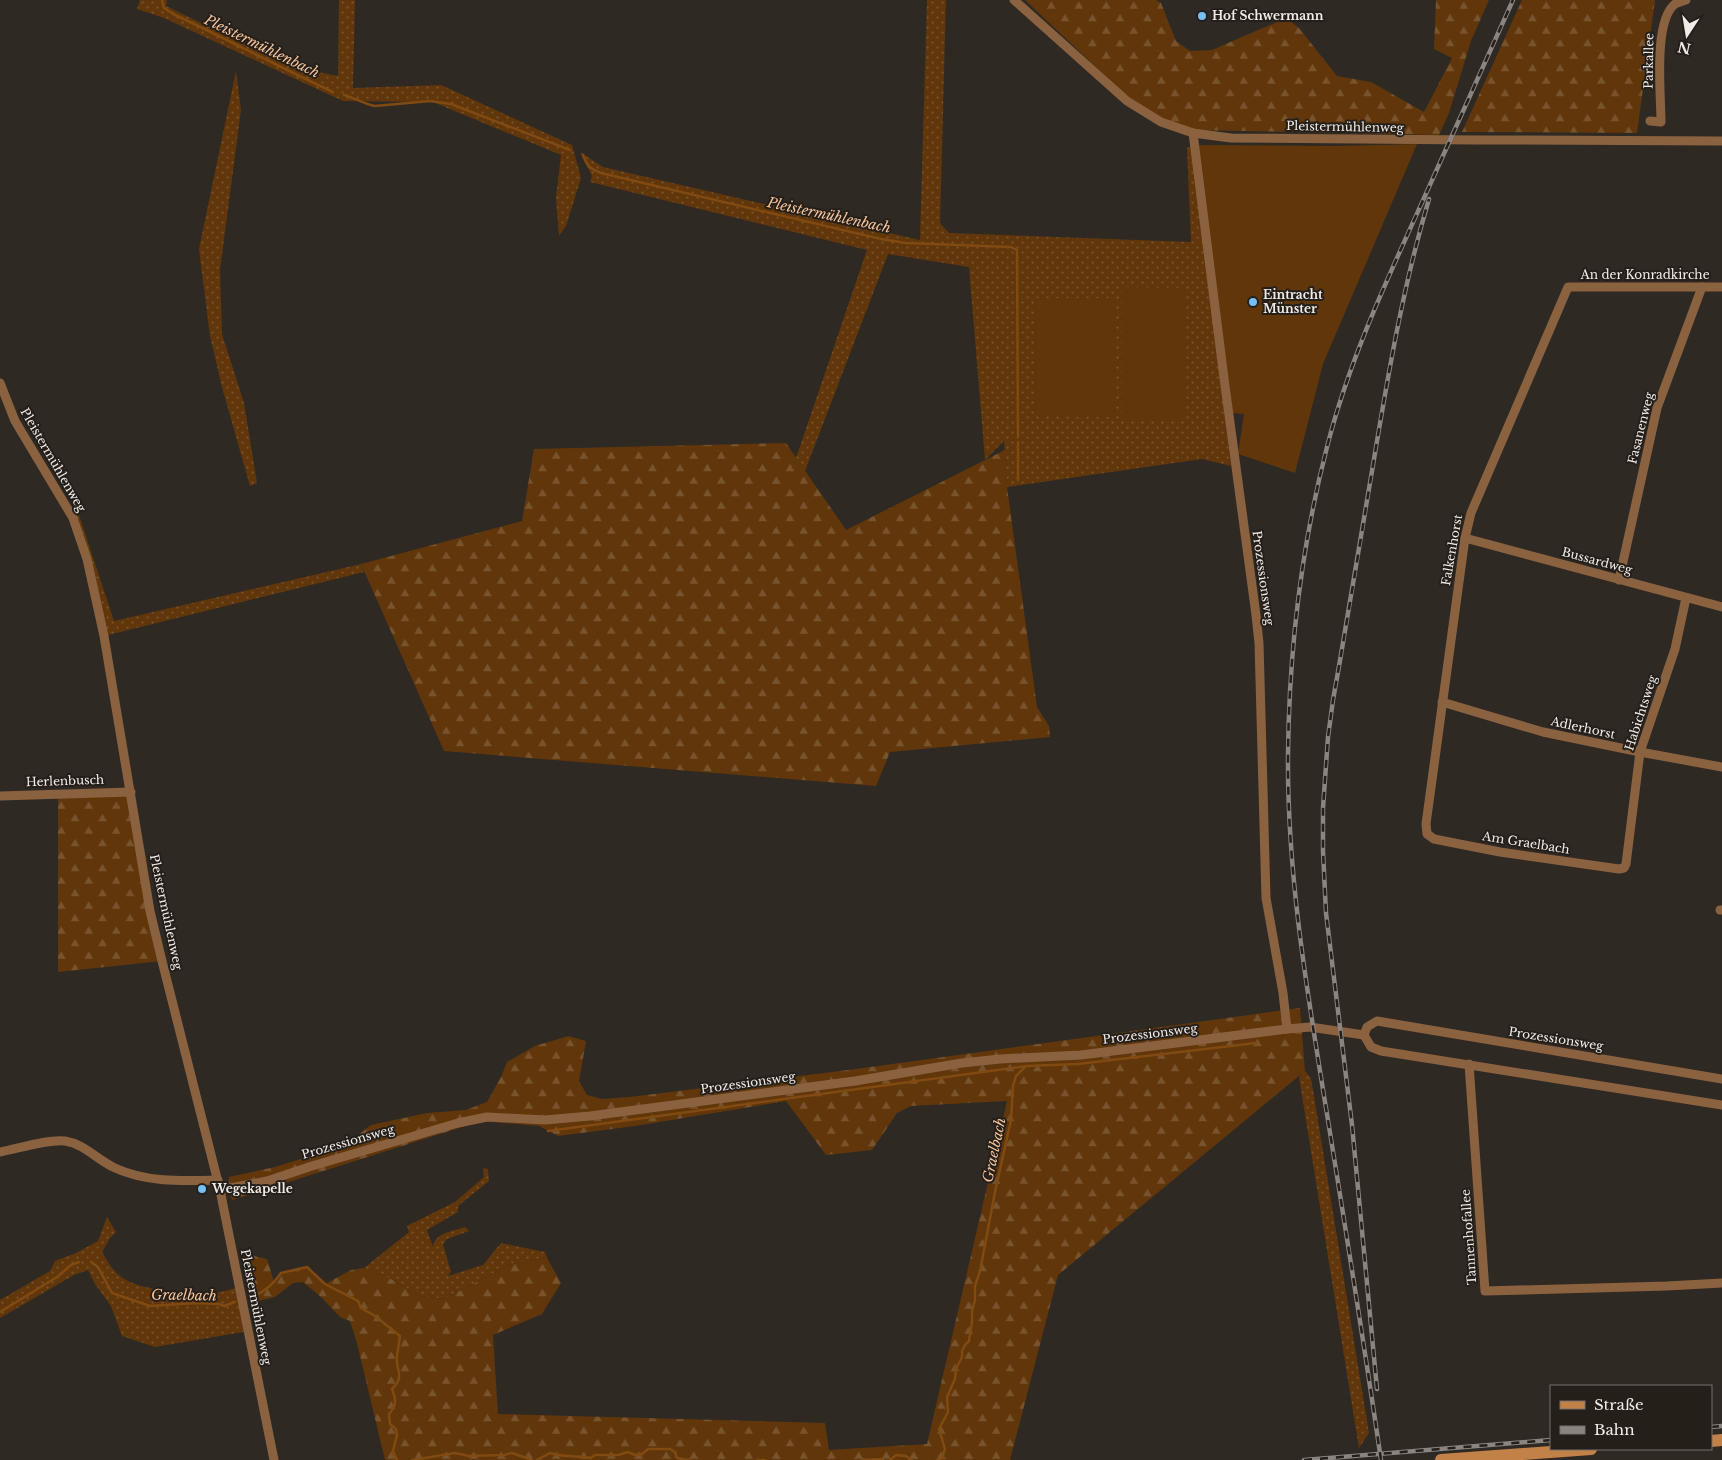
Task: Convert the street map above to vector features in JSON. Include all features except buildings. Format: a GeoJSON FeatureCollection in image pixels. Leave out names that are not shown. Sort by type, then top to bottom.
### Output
{"type":"FeatureCollection","features":[{"type":"Feature","properties":{"kind":"main road"},"geometry":{"type":"LineString","coordinates":[[1441,1460],[1577,1450]]}},
{"type":"Feature","properties":{"kind":"street","name":"Pleistermühlenweg"},"geometry":{"type":"LineString","coordinates":[[1014,0],[1127,101],[1161,122],[1194,133],[1231,138],[1722,141]]}},
{"type":"Feature","properties":{"kind":"street","name":"Parkallee"},"geometry":{"type":"LineString","coordinates":[[1650,121],[1661,122],[1660,49],[1662,29],[1668,13],[1676,4],[1686,0]]}},
{"type":"Feature","properties":{"kind":"street","name":"Prozessionsweg"},"geometry":{"type":"LineString","coordinates":[[1194,133],[1259,643],[1266,898],[1283,993],[1287,1029]]}},
{"type":"Feature","properties":{"kind":"street","name":"An der Konradkirche"},"geometry":{"type":"LineString","coordinates":[[1568,287],[1722,287]]}},
{"type":"Feature","properties":{"kind":"street","name":"Falkenhorst"},"geometry":{"type":"LineString","coordinates":[[1427,834],[1426,824],[1442,702],[1471,514],[1568,287]]}},
{"type":"Feature","properties":{"kind":"street","name":"Fasanenweg"},"geometry":{"type":"LineString","coordinates":[[1619,580],[1657,408],[1702,287]]}},
{"type":"Feature","properties":{"kind":"street","name":"Pleistermühlenweg"},"geometry":{"type":"LineString","coordinates":[[0,383],[15,420],[73,518],[85,551],[104,636],[150,911],[218,1180],[274,1460]]}},
{"type":"Feature","properties":{"kind":"street","name":"Bussardweg"},"geometry":{"type":"LineString","coordinates":[[1466,538],[1722,607]]}},
{"type":"Feature","properties":{"kind":"street","name":"Habichtsweg"},"geometry":{"type":"LineString","coordinates":[[1624,868],[1640,752],[1675,649],[1686,598]]}},
{"type":"Feature","properties":{"kind":"street","name":"Adlerhorst"},"geometry":{"type":"LineString","coordinates":[[1442,702],[1543,732],[1722,767]]}},
{"type":"Feature","properties":{"kind":"street","name":"Herlenbusch"},"geometry":{"type":"LineString","coordinates":[[0,796],[130,792]]}},
{"type":"Feature","properties":{"kind":"street","name":"Am Graelbach"},"geometry":{"type":"LineString","coordinates":[[1427,834],[1434,839],[1500,852],[1619,869],[1624,868]]}},
{"type":"Feature","properties":{"kind":"street","name":"Prozessionsweg"},"geometry":{"type":"LineString","coordinates":[[220,1190],[281,1177],[296,1170],[487,1117],[545,1120],[581,1117],[855,1081],[972,1062],[1081,1055],[1287,1029],[1310,1027],[1364,1035],[1367,1027],[1376,1021],[1722,1079]]}},
{"type":"Feature","properties":{"kind":"street"},"geometry":{"type":"LineString","coordinates":[[1364,1035],[1371,1047],[1381,1052],[1469,1064],[1722,1106]]}},
{"type":"Feature","properties":{"kind":"street","name":"Tannenhofallee"},"geometry":{"type":"LineString","coordinates":[[1469,1064],[1485,1291],[1722,1283]]}},
{"type":"Feature","properties":{"kind":"street"},"geometry":{"type":"LineString","coordinates":[[0,1152],[40,1143],[64,1141],[83,1147],[113,1168],[134,1175],[167,1181],[218,1180]]}},
{"type":"Feature","properties":{"kind":"green space"},"geometry":{"type":"Polygon","coordinates":[[[140,0],[167,0],[166,6],[298,68],[338,76],[339,0],[355,0],[353,88],[441,85],[572,145],[581,178],[566,226],[559,236],[556,198],[561,155],[433,102],[343,101],[164,18],[137,9],[140,0]]]}},
{"type":"Feature","properties":{"kind":"green space"},"geometry":{"type":"Polygon","coordinates":[[[927,0],[946,0],[940,223],[949,233],[1191,242],[1187,148],[1192,146],[1231,466],[1202,459],[1007,487],[1004,441],[985,460],[969,267],[888,254],[805,471],[796,458],[867,250],[590,182],[592,176],[580,152],[603,167],[920,240],[927,0]]]}},
{"type":"Feature","properties":{"kind":"green space"},"geometry":{"type":"Polygon","coordinates":[[[1025,0],[1156,0],[1161,3],[1176,41],[1190,51],[1212,50],[1286,18],[1299,28],[1337,76],[1371,82],[1424,112],[1452,58],[1434,49],[1436,0],[1489,0],[1471,41],[1449,113],[1439,135],[1195,130],[1164,121],[1133,102],[1025,0]]]}},
{"type":"Feature","properties":{"kind":"green space"},"geometry":{"type":"Polygon","coordinates":[[[1522,0],[1655,0],[1637,133],[1462,132],[1522,0]]]}},
{"type":"Feature","properties":{"kind":"green space"},"geometry":{"type":"Polygon","coordinates":[[[236,71],[241,110],[220,270],[222,334],[244,403],[257,483],[250,486],[222,387],[210,336],[199,249],[236,71]]]}},
{"type":"Feature","properties":{"kind":"green space"},"geometry":{"type":"Polygon","coordinates":[[[1417,144],[1323,364],[1295,473],[1238,454],[1244,414],[1233,413],[1197,145],[1337,146],[1417,144]]]}},
{"type":"Feature","properties":{"kind":"green space"},"geometry":{"type":"Polygon","coordinates":[[[1122,287],[1186,288],[1185,419],[1122,419],[1122,287]]]}},
{"type":"Feature","properties":{"kind":"green space"},"geometry":{"type":"Polygon","coordinates":[[[1036,298],[1115,298],[1114,417],[1035,416],[1036,298]]]}},
{"type":"Feature","properties":{"kind":"green space"},"geometry":{"type":"Polygon","coordinates":[[[786,443],[846,530],[1005,450],[1007,487],[1037,707],[1049,726],[1050,737],[890,752],[876,786],[444,751],[361,564],[522,521],[534,449],[786,443]]]}},
{"type":"Feature","properties":{"kind":"green space"},"geometry":{"type":"Polygon","coordinates":[[[79,515],[114,621],[361,564],[364,572],[104,636],[73,518],[79,515]]]}},
{"type":"Feature","properties":{"kind":"green space"},"geometry":{"type":"Polygon","coordinates":[[[131,792],[162,961],[58,972],[58,793],[131,792]]]}},
{"type":"Feature","properties":{"kind":"green space"},"geometry":{"type":"Polygon","coordinates":[[[1300,1008],[1305,1071],[1058,1275],[1010,1460],[385,1460],[350,1321],[340,1317],[303,1282],[293,1283],[275,1297],[250,1303],[242,1253],[267,1259],[274,1282],[281,1273],[307,1267],[325,1284],[351,1270],[364,1268],[391,1279],[420,1296],[444,1299],[511,1264],[547,1258],[561,1283],[542,1314],[493,1335],[498,1414],[825,1423],[829,1450],[927,1444],[1007,1101],[911,1106],[897,1113],[872,1150],[826,1155],[786,1101],[635,1126],[558,1136],[539,1126],[481,1121],[232,1200],[228,1189],[229,1177],[275,1167],[345,1145],[371,1125],[427,1113],[466,1110],[487,1102],[507,1062],[535,1046],[568,1036],[586,1041],[579,1081],[587,1095],[602,1099],[856,1069],[1300,1008]]]}},
{"type":"Feature","properties":{"kind":"green space"},"geometry":{"type":"Polygon","coordinates":[[[1305,1071],[1311,1078],[1369,1433],[1359,1448],[1299,1077],[1305,1071]]]}},
{"type":"Feature","properties":{"kind":"green space"},"geometry":{"type":"Polygon","coordinates":[[[483,1168],[488,1169],[489,1181],[458,1206],[458,1212],[427,1230],[433,1247],[434,1242],[445,1233],[465,1227],[469,1231],[447,1239],[443,1244],[451,1272],[448,1276],[483,1265],[501,1243],[545,1252],[547,1258],[511,1264],[444,1299],[420,1296],[391,1279],[364,1268],[409,1232],[407,1226],[455,1202],[484,1177],[483,1168]]]}},
{"type":"Feature","properties":{"kind":"green space"},"geometry":{"type":"Polygon","coordinates":[[[107,1217],[116,1232],[102,1252],[112,1268],[120,1276],[139,1285],[165,1291],[214,1293],[240,1287],[249,1331],[155,1347],[122,1336],[111,1306],[95,1284],[88,1270],[74,1275],[0,1318],[0,1300],[50,1271],[55,1261],[76,1253],[98,1241],[107,1217]]]}},
{"type":"Feature","properties":{"kind":"waterway","name":"Pleistermühlenbach"},"geometry":{"type":"LineString","coordinates":[[162,0],[164,8],[173,14],[333,92]]}},
{"type":"Feature","properties":{"kind":"waterway","name":"Pleistermühlenbach"},"geometry":{"type":"LineString","coordinates":[[344,95],[375,106],[430,101],[451,104],[570,150]]}},
{"type":"Feature","properties":{"kind":"waterway","name":"Pleistermühlenbach"},"geometry":{"type":"LineString","coordinates":[[583,155],[589,167],[601,173],[881,239],[906,243],[1011,247],[1017,250],[1018,436]]}},
{"type":"Feature","properties":{"kind":"waterway","name":"Pleistermühlenbach"},"geometry":{"type":"LineString","coordinates":[[1018,442],[1018,480]]}},
{"type":"Feature","properties":{"kind":"waterway"},"geometry":{"type":"LineString","coordinates":[[548,1131],[1027,1066],[1078,1064],[1256,1043]]}},
{"type":"Feature","properties":{"kind":"waterway","name":"Graelbach"},"geometry":{"type":"LineString","coordinates":[[937,1460],[942,1458],[945,1449],[939,1429],[948,1412],[947,1397],[955,1379],[962,1351],[969,1341],[975,1300],[975,1286],[980,1271],[1011,1120],[1013,1086],[1016,1076],[1025,1067]]}},
{"type":"Feature","properties":{"kind":"waterway","name":"Graelbach"},"geometry":{"type":"LineString","coordinates":[[0,1312],[57,1277],[71,1265],[79,1262]]}},
{"type":"Feature","properties":{"kind":"waterway","name":"Graelbach"},"geometry":{"type":"LineString","coordinates":[[91,1262],[98,1267],[112,1293],[150,1306],[196,1303],[224,1306],[235,1302]]}},
{"type":"Feature","properties":{"kind":"waterway","name":"Graelbach"},"geometry":{"type":"LineString","coordinates":[[251,1297],[268,1287],[281,1273],[307,1267],[325,1284],[358,1301],[361,1308],[375,1316],[400,1336],[397,1356],[399,1376],[392,1389],[395,1402],[389,1414],[390,1424],[396,1429],[397,1435],[393,1451],[397,1460]]}},
{"type":"Feature","properties":{"kind":"waterway","name":"Graelbach"},"geometry":{"type":"LineString","coordinates":[[537,1460],[550,1453],[591,1458],[595,1455],[618,1455],[628,1452],[635,1455],[642,1454],[648,1449],[670,1449],[675,1452],[677,1458],[690,1460]]}},
{"type":"Feature","properties":{"kind":"waterway","name":"Graelbach"},"geometry":{"type":"LineString","coordinates":[[412,1460],[455,1453],[469,1456],[512,1453],[532,1460]]}},
{"type":"Feature","properties":{"kind":"waterway","name":"Graelbach"},"geometry":{"type":"LineString","coordinates":[[890,1460],[896,1455],[906,1456],[912,1460]]}},
{"type":"Feature","properties":{"kind":"waterway","name":"Graelbach"},"geometry":{"type":"LineString","coordinates":[[757,1460],[765,1460]]}},
{"type":"Feature","properties":{"kind":"waterway","name":"Graelbach"},"geometry":{"type":"LineString","coordinates":[[862,1460],[883,1460]]}},
{"type":"Feature","properties":{"kind":"railway"},"geometry":{"type":"LineString","coordinates":[[1381,1460],[1312,1020],[1295,888],[1291,844],[1288,755],[1294,638],[1303,561],[1310,523],[1327,447],[1345,386],[1380,296],[1513,0]]}},
{"type":"Feature","properties":{"kind":"railway"},"geometry":{"type":"LineString","coordinates":[[1377,1389],[1352,1125],[1326,913],[1323,808],[1328,737],[1333,700],[1384,398],[1411,265],[1429,199]]}},
{"type":"Feature","properties":{"kind":"railway"},"geometry":{"type":"LineString","coordinates":[[1712,1427],[1722,1426]]}},
{"type":"Feature","properties":{"kind":"railway"},"geometry":{"type":"LineString","coordinates":[[1304,1460],[1550,1440]]}},
{"type":"Feature","properties":{"kind":"place","name":"Hof Schwermann"},"geometry":{"type":"Point","coordinates":[1202,16]}},
{"type":"Feature","properties":{"kind":"place","name":"Eintracht Münster"},"geometry":{"type":"Point","coordinates":[1253,302]}},
{"type":"Feature","properties":{"kind":"place","name":"Wegekapelle"},"geometry":{"type":"Point","coordinates":[202,1189]}}]}
